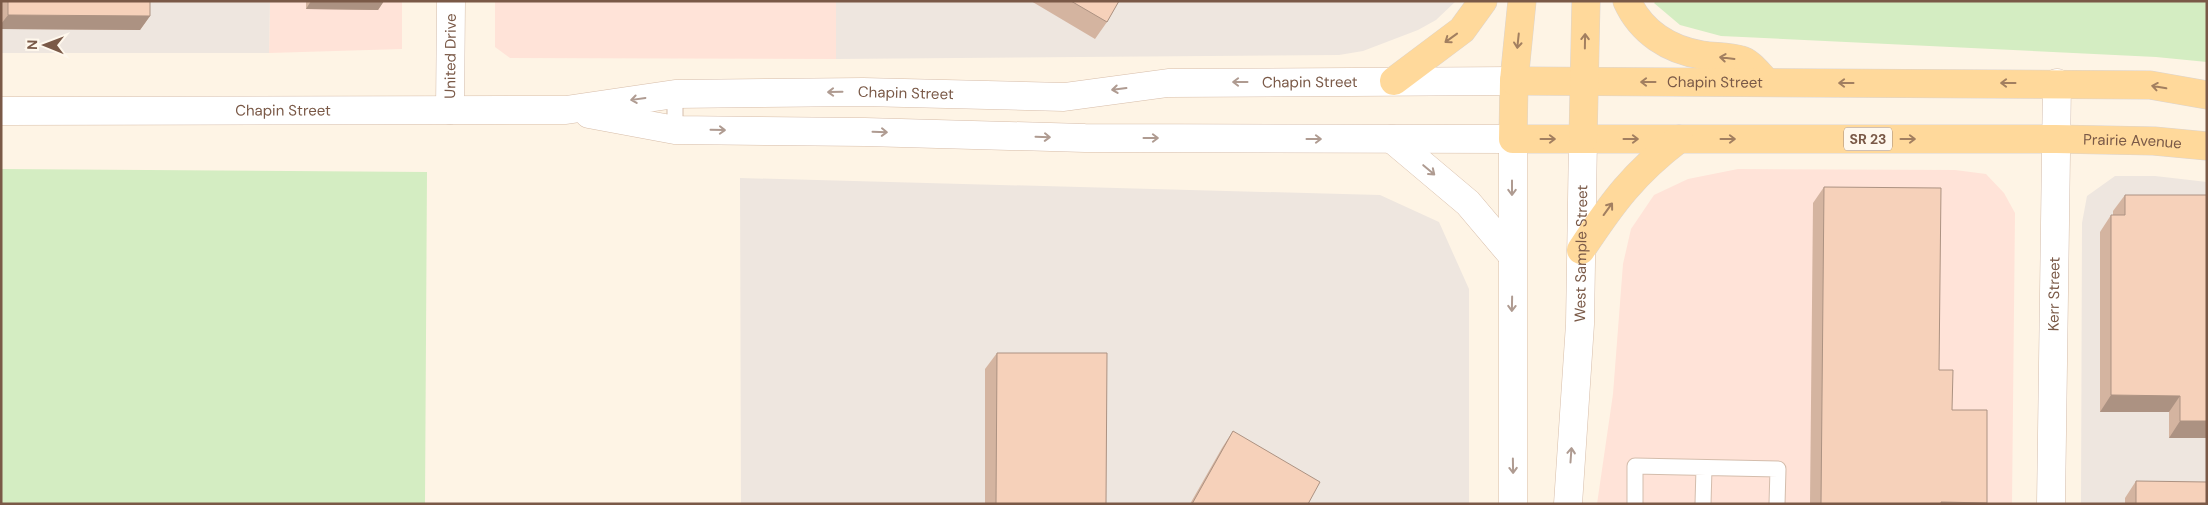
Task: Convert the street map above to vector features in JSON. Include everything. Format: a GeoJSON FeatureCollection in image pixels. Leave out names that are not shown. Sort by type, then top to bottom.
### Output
{"type":"FeatureCollection","features":[{"type":"Feature","properties":{"kind":"main road","name":"United Drive"},"geometry":{"type":"LineString","coordinates":[[450,110],[451,1]]}},
{"type":"Feature","properties":{"kind":"main road"},"geometry":{"type":"LineString","coordinates":[[1394,82],[1462,30],[1483,1]]}},
{"type":"Feature","properties":{"kind":"main road"},"geometry":{"type":"LineString","coordinates":[[1513,504],[1512,255],[1514,81],[1522,1]]}},
{"type":"Feature","properties":{"kind":"main road","name":"West Sample Street"},"geometry":{"type":"LineString","coordinates":[[1568,504],[1580,324],[1586,1]]}},
{"type":"Feature","properties":{"kind":"main road"},"geometry":{"type":"LineString","coordinates":[[1627,1],[1631,10],[1648,32],[1672,48],[1743,60],[1767,82]]}},
{"type":"Feature","properties":{"kind":"main road","name":"Chapin Street"},"geometry":{"type":"LineString","coordinates":[[1,111],[566,110],[675,94],[864,92],[1064,96],[1168,83],[1514,81],[2057,83]]}},
{"type":"Feature","properties":{"kind":"main road"},"geometry":{"type":"LineString","coordinates":[[2057,83],[2150,85],[2207,95]]}},
{"type":"Feature","properties":{"kind":"main road","name":"Kerr Street"},"geometry":{"type":"LineString","coordinates":[[2051,504],[2057,83]]}},
{"type":"Feature","properties":{"kind":"main road","name":"Chapin Street"},"geometry":{"type":"LineString","coordinates":[[566,110],[675,130],[865,132],[1085,138],[2056,139]]}},
{"type":"Feature","properties":{"kind":"main road"},"geometry":{"type":"LineString","coordinates":[[1392,139],[1468,203],[1512,255]]}},
{"type":"Feature","properties":{"kind":"main road"},"geometry":{"type":"LineString","coordinates":[[1581,250],[1609,208],[1630,183],[1652,160],[1679,139]]}},
{"type":"Feature","properties":{"kind":"main road","name":"Prairie Avenue"},"geometry":{"type":"LineString","coordinates":[[2056,139],[2154,141],[2207,146]]}},
{"type":"Feature","properties":{"kind":"lane"},"geometry":{"type":"LineString","coordinates":[[675,94],[675,130]]}},
{"type":"Feature","properties":{"kind":"lane"},"geometry":{"type":"LineString","coordinates":[[1635,504],[1635,466],[1778,469],[1778,504]]}},
{"type":"Feature","properties":{"kind":"lane"},"geometry":{"type":"LineString","coordinates":[[1703,504],[1704,468]]}},
{"type":"Feature","properties":{"kind":"shaded area"},"geometry":{"type":"Polygon","coordinates":[[[1,1],[270,1],[269,53],[1,53],[1,1]]]}},
{"type":"Feature","properties":{"kind":"shaded area"},"geometry":{"type":"Polygon","coordinates":[[[270,1],[402,1],[402,49],[269,53],[270,1]]]}},
{"type":"Feature","properties":{"kind":"shaded area"},"geometry":{"type":"Polygon","coordinates":[[[495,1],[836,1],[836,59],[510,58],[495,47],[495,1]]]}},
{"type":"Feature","properties":{"kind":"shaded area"},"geometry":{"type":"Polygon","coordinates":[[[836,1],[1456,1],[1436,20],[1418,30],[1363,51],[1339,55],[836,59],[836,1]]]}},
{"type":"Feature","properties":{"kind":"shaded area"},"geometry":{"type":"Polygon","coordinates":[[[1738,169],[1955,170],[1986,174],[2004,193],[2015,213],[2012,504],[1597,504],[1613,394],[1623,264],[1631,229],[1654,195],[1688,179],[1738,169]]]}},
{"type":"Feature","properties":{"kind":"shaded area"},"geometry":{"type":"Polygon","coordinates":[[[2115,176],[2155,176],[2207,182],[2207,504],[2081,504],[2082,223],[2087,196],[2115,176]]]}},
{"type":"Feature","properties":{"kind":"shaded area"},"geometry":{"type":"Polygon","coordinates":[[[740,178],[1380,195],[1439,222],[1469,289],[1469,504],[741,504],[740,178]]]}},
{"type":"Feature","properties":{"kind":"green space"},"geometry":{"type":"Polygon","coordinates":[[[1656,1],[2207,1],[2207,62],[2156,57],[1721,36],[1680,25],[1654,3],[1656,1]]]}},
{"type":"Feature","properties":{"kind":"green space"},"geometry":{"type":"Polygon","coordinates":[[[1,169],[427,172],[425,504],[1,504],[1,169]]]}},
{"type":"Feature","properties":{"kind":"building"},"geometry":{"type":"Polygon","coordinates":[[[8,1],[150,1],[150,16],[8,15],[8,1]]]}},
{"type":"Feature","properties":{"kind":"building"},"geometry":{"type":"Polygon","coordinates":[[[1071,1],[1119,1],[1107,22],[1071,1]]]}},
{"type":"Feature","properties":{"kind":"building"},"geometry":{"type":"Polygon","coordinates":[[[1824,187],[1941,188],[1939,370],[1953,370],[1952,410],[1987,410],[1987,503],[1821,504],[1824,187]]]}},
{"type":"Feature","properties":{"kind":"building"},"geometry":{"type":"Polygon","coordinates":[[[2125,195],[2207,195],[2207,421],[2180,421],[2180,396],[2111,395],[2111,215],[2125,215],[2125,195]]]}},
{"type":"Feature","properties":{"kind":"building"},"geometry":{"type":"Polygon","coordinates":[[[997,353],[1107,353],[1106,504],[996,504],[997,353]]]}},
{"type":"Feature","properties":{"kind":"building"},"geometry":{"type":"Polygon","coordinates":[[[1233,431],[1320,482],[1308,504],[1192,504],[1233,431]]]}},
{"type":"Feature","properties":{"kind":"building"},"geometry":{"type":"Polygon","coordinates":[[[2136,481],[2207,482],[2207,504],[2136,504],[2136,481]]]}}]}
